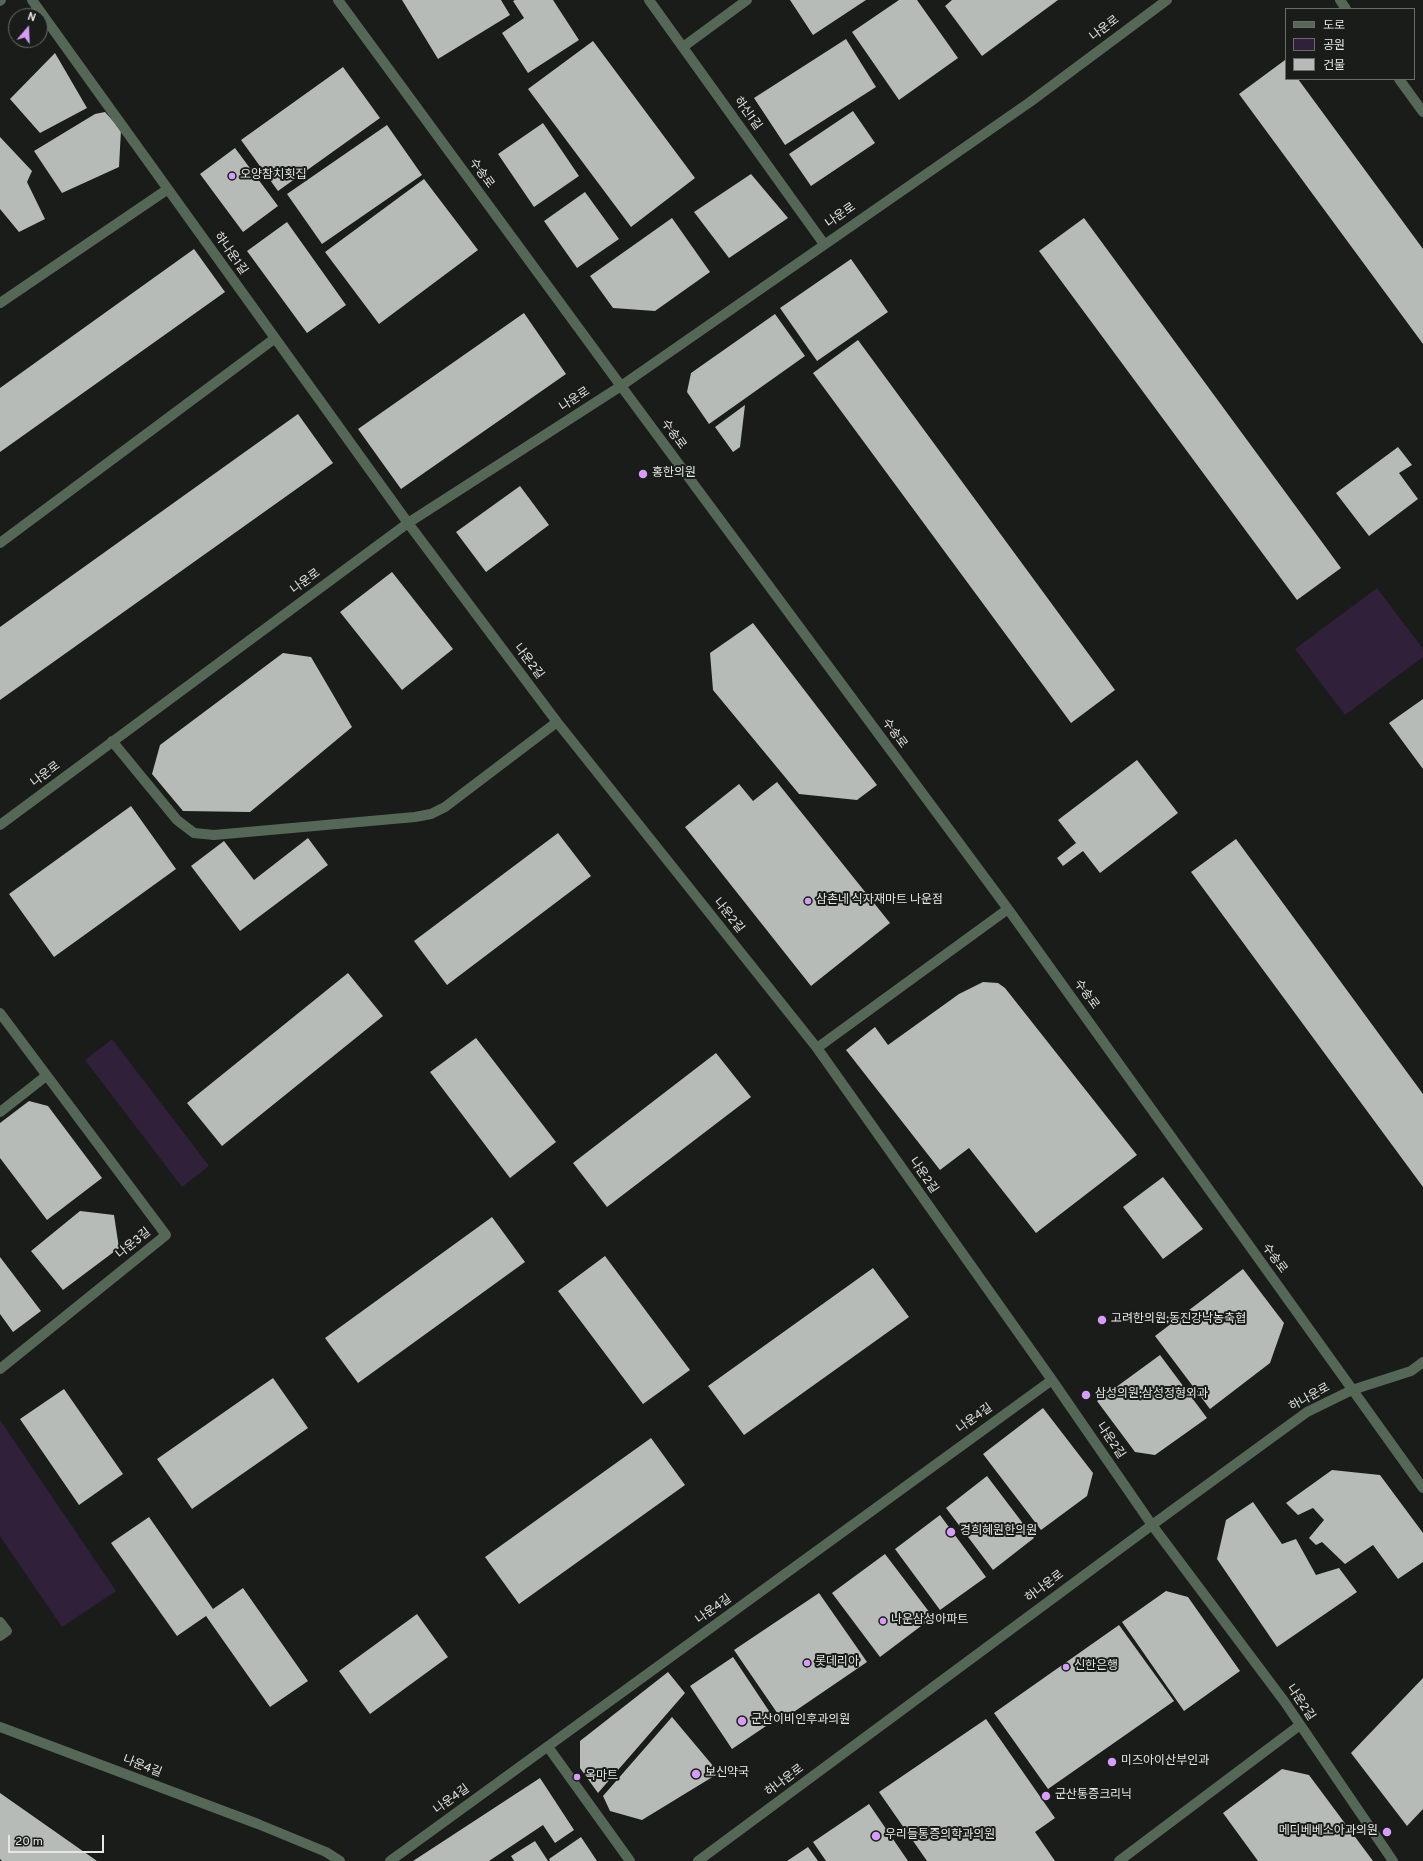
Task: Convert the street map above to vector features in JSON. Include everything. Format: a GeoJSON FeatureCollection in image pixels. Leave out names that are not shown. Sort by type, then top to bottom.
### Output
{"type":"FeatureCollection","features":[{"type":"Feature","properties":{"kind":"street","name":"하나운1길"},"geometry":{"type":"LineString","coordinates":[[32,0],[408,524]]}},
{"type":"Feature","properties":{"kind":"street","name":"수송로"},"geometry":{"type":"LineString","coordinates":[[338,0],[621,386],[1008,909],[1423,1488]]}},
{"type":"Feature","properties":{"kind":"street","name":"하신1길"},"geometry":{"type":"LineString","coordinates":[[650,0],[824,244]]}},
{"type":"Feature","properties":{"kind":"street"},"geometry":{"type":"LineString","coordinates":[[683,47],[747,0]]}},
{"type":"Feature","properties":{"kind":"street","name":"나운로"},"geometry":{"type":"LineString","coordinates":[[0,825],[408,524],[621,386],[1030,102],[1167,0]]}},
{"type":"Feature","properties":{"kind":"street"},"geometry":{"type":"LineString","coordinates":[[1400,80],[1423,112]]}},
{"type":"Feature","properties":{"kind":"street"},"geometry":{"type":"LineString","coordinates":[[0,303],[168,189]]}},
{"type":"Feature","properties":{"kind":"street"},"geometry":{"type":"LineString","coordinates":[[0,543],[274,339]]}},
{"type":"Feature","properties":{"kind":"street","name":"나운2길"},"geometry":{"type":"LineString","coordinates":[[408,524],[557,722],[817,1048],[1052,1380],[1152,1525],[1284,1701],[1393,1861]]}},
{"type":"Feature","properties":{"kind":"street"},"geometry":{"type":"LineString","coordinates":[[112,741],[177,820],[194,832],[214,836],[416,817],[431,814],[445,807],[557,722]]}},
{"type":"Feature","properties":{"kind":"street"},"geometry":{"type":"LineString","coordinates":[[817,1048],[1008,909]]}},
{"type":"Feature","properties":{"kind":"street","name":"나운3길"},"geometry":{"type":"LineString","coordinates":[[0,1013],[166,1235],[0,1369]]}},
{"type":"Feature","properties":{"kind":"street"},"geometry":{"type":"LineString","coordinates":[[0,1112],[46,1076]]}},
{"type":"Feature","properties":{"kind":"street","name":"하나운로"},"geometry":{"type":"LineString","coordinates":[[698,1861],[1307,1412],[1352,1390],[1411,1371],[1423,1362]]}},
{"type":"Feature","properties":{"kind":"street","name":"나운4길"},"geometry":{"type":"LineString","coordinates":[[390,1861],[1052,1380]]}},
{"type":"Feature","properties":{"kind":"street"},"geometry":{"type":"LineString","coordinates":[[0,1622],[7,1632],[0,1636]]}},
{"type":"Feature","properties":{"kind":"street"},"geometry":{"type":"LineString","coordinates":[[1119,1861],[1300,1725]]}},
{"type":"Feature","properties":{"kind":"street","name":"나운4길"},"geometry":{"type":"LineString","coordinates":[[0,1727],[258,1824],[326,1852],[340,1861]]}},
{"type":"Feature","properties":{"kind":"street"},"geometry":{"type":"LineString","coordinates":[[548,1747],[630,1861]]}},
{"type":"Feature","properties":{"kind":"green space"},"geometry":{"type":"Polygon","coordinates":[[[1377,588],[1423,649],[1423,657],[1345,715],[1295,649],[1377,588]]]}},
{"type":"Feature","properties":{"kind":"green space"},"geometry":{"type":"Polygon","coordinates":[[[112,1039],[209,1166],[182,1187],[85,1060],[112,1039]]]}},
{"type":"Feature","properties":{"kind":"green space"},"geometry":{"type":"Polygon","coordinates":[[[0,1420],[116,1591],[62,1627],[0,1536],[0,1420]]]}},
{"type":"Feature","properties":{"kind":"building"},"geometry":{"type":"Polygon","coordinates":[[[402,0],[501,0],[510,15],[438,59],[402,0]]]}},
{"type":"Feature","properties":{"kind":"building"},"geometry":{"type":"Polygon","coordinates":[[[553,0],[579,40],[528,73],[502,33],[524,18],[513,1],[553,0]]]}},
{"type":"Feature","properties":{"kind":"building"},"geometry":{"type":"Polygon","coordinates":[[[790,0],[866,0],[813,35],[790,0]]]}},
{"type":"Feature","properties":{"kind":"building"},"geometry":{"type":"Polygon","coordinates":[[[899,0],[917,0],[958,58],[899,100],[852,32],[899,0]]]}},
{"type":"Feature","properties":{"kind":"building"},"geometry":{"type":"Polygon","coordinates":[[[952,0],[1058,0],[982,56],[945,6],[952,0]]]}},
{"type":"Feature","properties":{"kind":"building"},"geometry":{"type":"Polygon","coordinates":[[[846,39],[876,87],[785,145],[754,98],[846,39]]]}},
{"type":"Feature","properties":{"kind":"building"},"geometry":{"type":"Polygon","coordinates":[[[593,41],[695,178],[631,227],[528,89],[593,41]]]}},
{"type":"Feature","properties":{"kind":"building"},"geometry":{"type":"Polygon","coordinates":[[[55,53],[87,108],[40,133],[10,99],[55,53]]]}},
{"type":"Feature","properties":{"kind":"building"},"geometry":{"type":"Polygon","coordinates":[[[1285,60],[1285,80],[1299,80],[1423,249],[1423,344],[1239,94],[1285,60]]]}},
{"type":"Feature","properties":{"kind":"building"},"geometry":{"type":"Polygon","coordinates":[[[343,67],[380,118],[278,191],[241,140],[343,67]]]}},
{"type":"Feature","properties":{"kind":"building"},"geometry":{"type":"Polygon","coordinates":[[[853,111],[875,143],[811,186],[789,154],[853,111]]]}},
{"type":"Feature","properties":{"kind":"building"},"geometry":{"type":"Polygon","coordinates":[[[105,112],[121,130],[119,167],[62,193],[34,151],[95,114],[105,112]]]}},
{"type":"Feature","properties":{"kind":"building"},"geometry":{"type":"Polygon","coordinates":[[[543,123],[579,176],[534,207],[498,154],[543,123]]]}},
{"type":"Feature","properties":{"kind":"building"},"geometry":{"type":"Polygon","coordinates":[[[387,125],[422,175],[322,244],[287,194],[387,125]]]}},
{"type":"Feature","properties":{"kind":"building"},"geometry":{"type":"Polygon","coordinates":[[[0,137],[32,171],[27,182],[45,219],[19,232],[0,209],[0,137]]]}},
{"type":"Feature","properties":{"kind":"building"},"geometry":{"type":"Polygon","coordinates":[[[235,148],[278,206],[243,232],[200,174],[235,148]]]}},
{"type":"Feature","properties":{"kind":"building"},"geometry":{"type":"Polygon","coordinates":[[[751,174],[788,218],[729,258],[694,212],[751,174]]]}},
{"type":"Feature","properties":{"kind":"building"},"geometry":{"type":"Polygon","coordinates":[[[424,179],[478,250],[379,324],[325,252],[424,179]]]}},
{"type":"Feature","properties":{"kind":"building"},"geometry":{"type":"Polygon","coordinates":[[[585,192],[619,239],[577,268],[544,221],[585,192]]]}},
{"type":"Feature","properties":{"kind":"building"},"geometry":{"type":"Polygon","coordinates":[[[672,218],[710,272],[655,311],[613,308],[590,276],[672,218]]]}},
{"type":"Feature","properties":{"kind":"building"},"geometry":{"type":"Polygon","coordinates":[[[1084,218],[1341,568],[1297,600],[1039,251],[1084,218]]]}},
{"type":"Feature","properties":{"kind":"building"},"geometry":{"type":"Polygon","coordinates":[[[287,222],[346,305],[307,333],[247,251],[287,222]]]}},
{"type":"Feature","properties":{"kind":"building"},"geometry":{"type":"Polygon","coordinates":[[[194,249],[225,292],[0,452],[0,388],[194,249]]]}},
{"type":"Feature","properties":{"kind":"building"},"geometry":{"type":"Polygon","coordinates":[[[851,259],[888,312],[817,361],[780,308],[851,259]]]}},
{"type":"Feature","properties":{"kind":"building"},"geometry":{"type":"Polygon","coordinates":[[[524,313],[566,374],[401,489],[358,429],[524,313]]]}},
{"type":"Feature","properties":{"kind":"building"},"geometry":{"type":"Polygon","coordinates":[[[775,314],[805,356],[709,424],[687,392],[691,373],[775,314]]]}},
{"type":"Feature","properties":{"kind":"building"},"geometry":{"type":"Polygon","coordinates":[[[858,340],[1115,690],[1071,723],[813,373],[858,340]]]}},
{"type":"Feature","properties":{"kind":"building"},"geometry":{"type":"Polygon","coordinates":[[[745,405],[740,447],[733,452],[715,427],[745,405]]]}},
{"type":"Feature","properties":{"kind":"building"},"geometry":{"type":"Polygon","coordinates":[[[298,414],[333,463],[0,700],[0,627],[298,414]]]}},
{"type":"Feature","properties":{"kind":"building"},"geometry":{"type":"Polygon","coordinates":[[[1398,447],[1412,465],[1399,473],[1418,499],[1369,536],[1336,493],[1398,447]]]}},
{"type":"Feature","properties":{"kind":"building"},"geometry":{"type":"Polygon","coordinates":[[[520,486],[549,525],[486,572],[456,532],[520,486]]]}},
{"type":"Feature","properties":{"kind":"building"},"geometry":{"type":"Polygon","coordinates":[[[392,572],[453,649],[402,690],[340,612],[392,572]]]}},
{"type":"Feature","properties":{"kind":"building"},"geometry":{"type":"Polygon","coordinates":[[[753,623],[877,785],[857,800],[799,794],[713,690],[710,653],[753,623]]]}},
{"type":"Feature","properties":{"kind":"building"},"geometry":{"type":"Polygon","coordinates":[[[283,653],[311,657],[352,727],[250,812],[183,811],[152,774],[160,745],[283,653]]]}},
{"type":"Feature","properties":{"kind":"building"},"geometry":{"type":"Polygon","coordinates":[[[1423,699],[1423,769],[1389,723],[1423,699]]]}},
{"type":"Feature","properties":{"kind":"building"},"geometry":{"type":"Polygon","coordinates":[[[1137,760],[1178,813],[1100,873],[1083,851],[1063,866],[1057,858],[1076,843],[1058,820],[1137,760]]]}},
{"type":"Feature","properties":{"kind":"building","name":"삼촌네 식자재마트 나운점"},"geometry":{"type":"Polygon","coordinates":[[[777,782],[890,923],[811,986],[685,827],[739,784],[753,801],[777,782]]]}},
{"type":"Feature","properties":{"kind":"building"},"geometry":{"type":"Polygon","coordinates":[[[131,806],[176,869],[54,957],[9,894],[131,806]]]}},
{"type":"Feature","properties":{"kind":"building"},"geometry":{"type":"Polygon","coordinates":[[[558,833],[591,876],[447,985],[414,941],[558,833]]]}},
{"type":"Feature","properties":{"kind":"building"},"geometry":{"type":"Polygon","coordinates":[[[308,838],[328,865],[240,931],[191,866],[224,841],[254,880],[308,838]]]}},
{"type":"Feature","properties":{"kind":"building"},"geometry":{"type":"Polygon","coordinates":[[[1236,839],[1423,1094],[1423,1187],[1191,872],[1236,839]]]}},
{"type":"Feature","properties":{"kind":"building"},"geometry":{"type":"Polygon","coordinates":[[[348,973],[383,1016],[222,1146],[187,1103],[348,973]]]}},
{"type":"Feature","properties":{"kind":"building"},"geometry":{"type":"Polygon","coordinates":[[[983,982],[998,983],[1005,988],[1137,1155],[1036,1233],[969,1148],[940,1170],[846,1050],[875,1027],[888,1045],[959,994],[983,982]]]}},
{"type":"Feature","properties":{"kind":"building"},"geometry":{"type":"Polygon","coordinates":[[[476,1038],[556,1142],[510,1178],[430,1072],[476,1038]]]}},
{"type":"Feature","properties":{"kind":"building"},"geometry":{"type":"Polygon","coordinates":[[[716,1053],[751,1097],[607,1207],[573,1163],[716,1053]]]}},
{"type":"Feature","properties":{"kind":"building"},"geometry":{"type":"Polygon","coordinates":[[[29,1101],[48,1106],[102,1178],[47,1220],[0,1158],[0,1123],[29,1101]]]}},
{"type":"Feature","properties":{"kind":"building"},"geometry":{"type":"Polygon","coordinates":[[[1163,1177],[1203,1229],[1163,1259],[1123,1207],[1163,1177]]]}},
{"type":"Feature","properties":{"kind":"building"},"geometry":{"type":"Polygon","coordinates":[[[80,1211],[114,1215],[119,1248],[63,1290],[31,1251],[80,1211]]]}},
{"type":"Feature","properties":{"kind":"building"},"geometry":{"type":"Polygon","coordinates":[[[492,1217],[525,1262],[358,1383],[325,1338],[492,1217]]]}},
{"type":"Feature","properties":{"kind":"building"},"geometry":{"type":"Polygon","coordinates":[[[605,1256],[690,1370],[643,1404],[558,1291],[605,1256]]]}},
{"type":"Feature","properties":{"kind":"building"},"geometry":{"type":"Polygon","coordinates":[[[0,1257],[41,1311],[13,1332],[0,1314],[0,1257]]]}},
{"type":"Feature","properties":{"kind":"building"},"geometry":{"type":"Polygon","coordinates":[[[873,1268],[909,1317],[744,1435],[708,1386],[873,1268]]]}},
{"type":"Feature","properties":{"kind":"building"},"geometry":{"type":"Polygon","coordinates":[[[1243,1269],[1284,1323],[1270,1363],[1210,1409],[1155,1336],[1243,1269]]]}},
{"type":"Feature","properties":{"kind":"building"},"geometry":{"type":"Polygon","coordinates":[[[1160,1355],[1207,1418],[1155,1455],[1135,1452],[1097,1401],[1160,1355]]]}},
{"type":"Feature","properties":{"kind":"building"},"geometry":{"type":"Polygon","coordinates":[[[273,1378],[308,1428],[192,1509],[157,1459],[273,1378]]]}},
{"type":"Feature","properties":{"kind":"building"},"geometry":{"type":"Polygon","coordinates":[[[64,1389],[123,1474],[79,1505],[20,1419],[64,1389]]]}},
{"type":"Feature","properties":{"kind":"building"},"geometry":{"type":"Polygon","coordinates":[[[1043,1408],[1093,1473],[1087,1496],[1041,1530],[983,1454],[1043,1408]]]}},
{"type":"Feature","properties":{"kind":"building"},"geometry":{"type":"Polygon","coordinates":[[[651,1438],[685,1485],[519,1604],[485,1557],[651,1438]]]}},
{"type":"Feature","properties":{"kind":"building"},"geometry":{"type":"Polygon","coordinates":[[[1332,1470],[1380,1475],[1423,1533],[1423,1562],[1398,1579],[1373,1545],[1345,1564],[1322,1542],[1316,1545],[1309,1538],[1324,1520],[1313,1508],[1298,1515],[1286,1503],[1332,1470]]]}},
{"type":"Feature","properties":{"kind":"building"},"geometry":{"type":"Polygon","coordinates":[[[987,1476],[1034,1538],[993,1570],[946,1508],[987,1476]]]}},
{"type":"Feature","properties":{"kind":"building"},"geometry":{"type":"Polygon","coordinates":[[[1253,1502],[1282,1544],[1296,1539],[1316,1575],[1339,1568],[1357,1592],[1277,1647],[1217,1559],[1226,1520],[1253,1502]]]}},
{"type":"Feature","properties":{"kind":"building"},"geometry":{"type":"Polygon","coordinates":[[[940,1515],[986,1577],[940,1610],[895,1549],[940,1515]]]}},
{"type":"Feature","properties":{"kind":"building"},"geometry":{"type":"Polygon","coordinates":[[[149,1517],[213,1609],[243,1588],[308,1681],[270,1707],[206,1616],[177,1636],[111,1543],[149,1517]]]}},
{"type":"Feature","properties":{"kind":"building"},"geometry":{"type":"Polygon","coordinates":[[[885,1554],[933,1617],[880,1657],[832,1593],[885,1554]]]}},
{"type":"Feature","properties":{"kind":"building"},"geometry":{"type":"Polygon","coordinates":[[[1166,1591],[1188,1597],[1240,1671],[1184,1711],[1122,1622],[1166,1591]]]}},
{"type":"Feature","properties":{"kind":"building"},"geometry":{"type":"Polygon","coordinates":[[[819,1593],[867,1662],[782,1720],[734,1650],[819,1593]]]}},
{"type":"Feature","properties":{"kind":"building"},"geometry":{"type":"Polygon","coordinates":[[[417,1614],[448,1657],[370,1714],[339,1671],[417,1614]]]}},
{"type":"Feature","properties":{"kind":"building"},"geometry":{"type":"Polygon","coordinates":[[[1119,1625],[1174,1701],[1048,1789],[994,1713],[1119,1625]]]}},
{"type":"Feature","properties":{"kind":"building"},"geometry":{"type":"Polygon","coordinates":[[[733,1657],[775,1720],[732,1749],[690,1686],[733,1657]]]}},
{"type":"Feature","properties":{"kind":"building"},"geometry":{"type":"Polygon","coordinates":[[[668,1672],[685,1693],[598,1793],[580,1768],[580,1741],[668,1672]]]}},
{"type":"Feature","properties":{"kind":"building"},"geometry":{"type":"Polygon","coordinates":[[[1423,1678],[1423,1809],[1407,1826],[1351,1753],[1423,1678]]]}},
{"type":"Feature","properties":{"kind":"building"},"geometry":{"type":"Polygon","coordinates":[[[672,1717],[719,1773],[642,1820],[610,1811],[603,1796],[672,1717]]]}},
{"type":"Feature","properties":{"kind":"building"},"geometry":{"type":"Polygon","coordinates":[[[986,1719],[1055,1818],[1035,1832],[1055,1861],[927,1861],[879,1792],[986,1719]]]}},
{"type":"Feature","properties":{"kind":"building"},"geometry":{"type":"Polygon","coordinates":[[[1282,1769],[1309,1775],[1373,1861],[1258,1861],[1223,1813],[1282,1769]]]}},
{"type":"Feature","properties":{"kind":"building"},"geometry":{"type":"Polygon","coordinates":[[[540,1778],[574,1830],[555,1843],[543,1825],[489,1861],[413,1861],[540,1778]]]}},
{"type":"Feature","properties":{"kind":"building"},"geometry":{"type":"Polygon","coordinates":[[[0,1793],[97,1861],[2,1861],[0,1859],[0,1793]]]}},
{"type":"Feature","properties":{"kind":"building"},"geometry":{"type":"Polygon","coordinates":[[[869,1804],[908,1861],[826,1861],[813,1842],[869,1804]]]}},
{"type":"Feature","properties":{"kind":"building"},"geometry":{"type":"Polygon","coordinates":[[[581,1837],[597,1861],[550,1861],[549,1859],[581,1837]]]}},
{"type":"Feature","properties":{"kind":"building"},"geometry":{"type":"Polygon","coordinates":[[[535,1841],[548,1861],[514,1861],[511,1856],[535,1841]]]}},
{"type":"Feature","properties":{"kind":"building"},"geometry":{"type":"Polygon","coordinates":[[[808,1847],[818,1861],[787,1861],[808,1847]]]}},
{"type":"Feature","properties":{"kind":"place","name":"오양참치횟집"},"geometry":{"type":"Point","coordinates":[232,176]}},
{"type":"Feature","properties":{"kind":"place","name":"홍한의원"},"geometry":{"type":"Point","coordinates":[643,474]}},
{"type":"Feature","properties":{"kind":"place","name":"삼촌네 식자재마트 나운점"},"geometry":{"type":"Point","coordinates":[808,901]}},
{"type":"Feature","properties":{"kind":"place","name":"고려한의원;동진강낙농축협"},"geometry":{"type":"Point","coordinates":[1102,1320]}},
{"type":"Feature","properties":{"kind":"place","name":"삼성의원;삼성정형외과"},"geometry":{"type":"Point","coordinates":[1086,1395]}},
{"type":"Feature","properties":{"kind":"place","name":"경희혜원한의원"},"geometry":{"type":"Point","coordinates":[951,1532]}},
{"type":"Feature","properties":{"kind":"place","name":"나운삼성아파트"},"geometry":{"type":"Point","coordinates":[883,1621]}},
{"type":"Feature","properties":{"kind":"place","name":"롯데리아"},"geometry":{"type":"Point","coordinates":[807,1663]}},
{"type":"Feature","properties":{"kind":"place","name":"신한은행"},"geometry":{"type":"Point","coordinates":[1066,1667]}},
{"type":"Feature","properties":{"kind":"place","name":"군산이비인후과의원"},"geometry":{"type":"Point","coordinates":[742,1721]}},
{"type":"Feature","properties":{"kind":"place","name":"미즈아이산부인과"},"geometry":{"type":"Point","coordinates":[1112,1762]}},
{"type":"Feature","properties":{"kind":"place","name":"보신약국"},"geometry":{"type":"Point","coordinates":[696,1774]}},
{"type":"Feature","properties":{"kind":"place","name":"옥마트"},"geometry":{"type":"Point","coordinates":[577,1777]}},
{"type":"Feature","properties":{"kind":"place","name":"군산통증크리닉"},"geometry":{"type":"Point","coordinates":[1046,1796]}},
{"type":"Feature","properties":{"kind":"place","name":"메디베베소아과의원"},"geometry":{"type":"Point","coordinates":[1387,1832]}},
{"type":"Feature","properties":{"kind":"place","name":"우리들통증의학과의원"},"geometry":{"type":"Point","coordinates":[876,1836]}}]}
